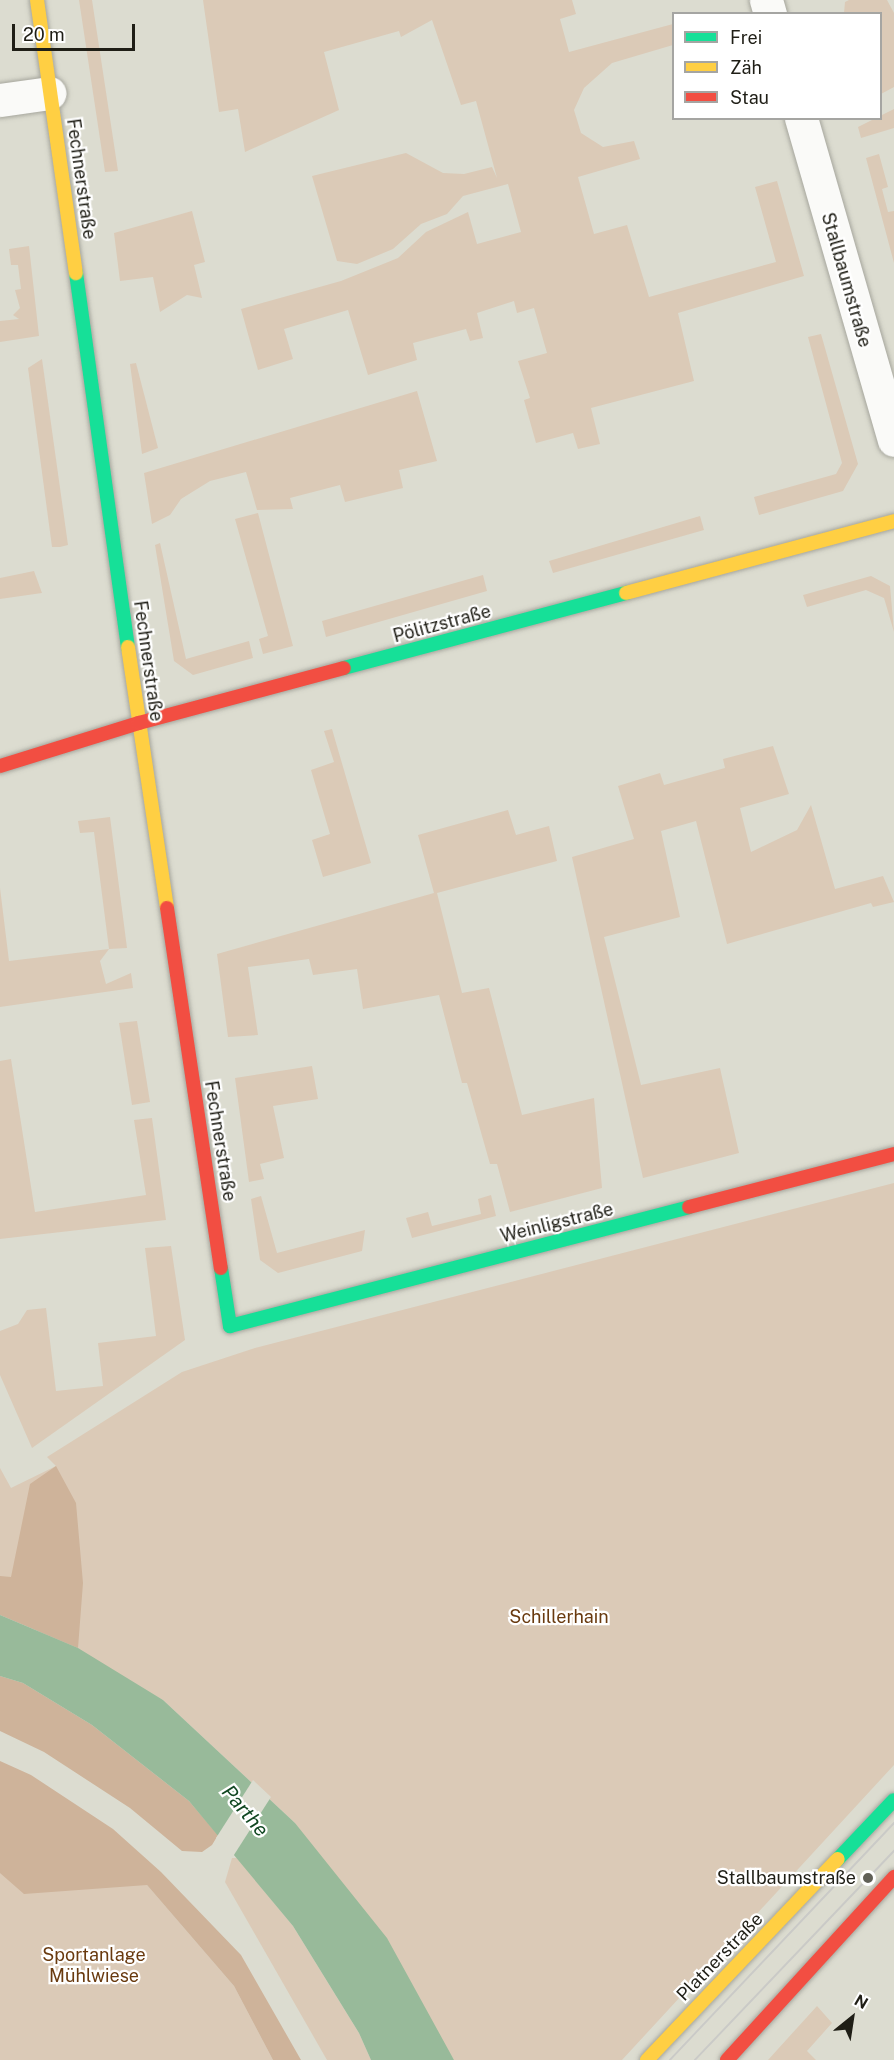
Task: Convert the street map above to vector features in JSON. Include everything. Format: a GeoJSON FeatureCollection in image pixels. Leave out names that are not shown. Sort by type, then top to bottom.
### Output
{"type":"FeatureCollection","features":[{"type":"Feature","properties":{"kind":"street","name":"Fechnerstraße"},"geometry":{"type":"LineString","coordinates":[[37,0],[139,723],[230,1326]]}},
{"type":"Feature","properties":{"kind":"street"},"geometry":{"type":"LineString","coordinates":[[0,100],[50,93]]}},
{"type":"Feature","properties":{"kind":"street","name":"Stallbaumstraße"},"geometry":{"type":"LineString","coordinates":[[802,120],[894,440]]}},
{"type":"Feature","properties":{"kind":"street","name":"Pölitzstraße"},"geometry":{"type":"LineString","coordinates":[[0,766],[139,723],[894,521]]}},
{"type":"Feature","properties":{"kind":"street","name":"Weinligstraße"},"geometry":{"type":"LineString","coordinates":[[230,1326],[894,1154]]}},
{"type":"Feature","properties":{"kind":"street","name":"Platnerstraße"},"geometry":{"type":"LineString","coordinates":[[647,2060],[894,1800]]}},
{"type":"Feature","properties":{"kind":"street"},"geometry":{"type":"LineString","coordinates":[[727,2060],[894,1877]]}},
{"type":"Feature","properties":{"kind":"green space"},"geometry":{"type":"Polygon","coordinates":[[[79,0],[92,0],[118,171],[105,172],[79,0]]]}},
{"type":"Feature","properties":{"kind":"green space"},"geometry":{"type":"Polygon","coordinates":[[[203,0],[572,0],[576,14],[560,19],[569,52],[672,24],[672,45],[612,63],[584,88],[574,110],[581,133],[603,147],[634,141],[640,159],[578,177],[594,234],[627,225],[649,297],[776,262],[755,187],[777,181],[804,276],[678,313],[694,381],[591,408],[600,444],[578,449],[573,433],[536,443],[524,400],[530,398],[518,361],[547,353],[534,308],[517,313],[514,301],[477,313],[483,338],[470,341],[466,329],[413,343],[417,360],[368,375],[348,310],[284,329],[293,359],[258,370],[241,309],[341,281],[398,258],[426,232],[468,212],[477,244],[521,232],[508,184],[463,196],[447,214],[421,224],[393,249],[357,264],[337,261],[312,176],[406,153],[443,173],[464,174],[492,167],[497,178],[476,101],[461,105],[432,20],[401,37],[399,31],[324,52],[339,110],[245,152],[238,109],[219,112],[203,0]]]}},
{"type":"Feature","properties":{"kind":"green space"},"geometry":{"type":"Polygon","coordinates":[[[849,0],[887,0],[894,13],[894,87],[882,93],[882,12],[844,12],[845,2],[849,0]]]}},
{"type":"Feature","properties":{"kind":"green space"},"geometry":{"type":"Polygon","coordinates":[[[894,109],[894,128],[861,138],[858,127],[872,120],[882,120],[882,115],[894,109]]]}},
{"type":"Feature","properties":{"kind":"green space"},"geometry":{"type":"Polygon","coordinates":[[[879,154],[888,187],[882,189],[888,212],[894,211],[894,263],[866,158],[879,154]]]}},
{"type":"Feature","properties":{"kind":"green space"},"geometry":{"type":"Polygon","coordinates":[[[192,211],[205,262],[194,265],[202,298],[187,295],[160,312],[153,277],[120,281],[114,233],[192,211]]]}},
{"type":"Feature","properties":{"kind":"green space"},"geometry":{"type":"Polygon","coordinates":[[[29,246],[39,336],[0,342],[0,321],[19,319],[13,315],[20,308],[15,290],[21,289],[18,265],[11,265],[9,249],[29,246]]]}},
{"type":"Feature","properties":{"kind":"green space"},"geometry":{"type":"Polygon","coordinates":[[[821,334],[858,464],[843,491],[759,515],[754,497],[836,474],[842,463],[808,337],[821,334]]]}},
{"type":"Feature","properties":{"kind":"green space"},"geometry":{"type":"Polygon","coordinates":[[[42,359],[68,545],[60,547],[52,547],[28,368],[42,359]]]}},
{"type":"Feature","properties":{"kind":"green space"},"geometry":{"type":"Polygon","coordinates":[[[136,363],[158,448],[142,454],[130,364],[136,363]]]}},
{"type":"Feature","properties":{"kind":"green space"},"geometry":{"type":"Polygon","coordinates":[[[417,391],[437,461],[399,470],[403,488],[345,502],[340,485],[290,498],[293,509],[257,510],[246,472],[210,481],[181,499],[170,515],[152,524],[144,473],[417,391]]]}},
{"type":"Feature","properties":{"kind":"green space"},"geometry":{"type":"Polygon","coordinates":[[[258,513],[293,646],[263,654],[259,639],[268,636],[235,519],[258,513]]]}},
{"type":"Feature","properties":{"kind":"green space"},"geometry":{"type":"Polygon","coordinates":[[[700,516],[704,530],[553,573],[549,561],[700,516]]]}},
{"type":"Feature","properties":{"kind":"green space"},"geometry":{"type":"Polygon","coordinates":[[[160,543],[186,659],[249,641],[253,658],[193,675],[174,661],[155,545],[160,543]]]}},
{"type":"Feature","properties":{"kind":"green space"},"geometry":{"type":"Polygon","coordinates":[[[34,571],[42,593],[0,599],[0,578],[34,571]]]}},
{"type":"Feature","properties":{"kind":"green space"},"geometry":{"type":"Polygon","coordinates":[[[483,575],[487,591],[326,637],[322,621],[483,575]]]}},
{"type":"Feature","properties":{"kind":"green space"},"geometry":{"type":"Polygon","coordinates":[[[871,576],[890,586],[894,632],[884,598],[866,590],[807,607],[803,595],[871,576]]]}},
{"type":"Feature","properties":{"kind":"green space"},"geometry":{"type":"Polygon","coordinates":[[[332,729],[371,863],[323,877],[312,840],[330,834],[311,770],[334,762],[324,731],[332,729]]]}},
{"type":"Feature","properties":{"kind":"green space"},"geometry":{"type":"Polygon","coordinates":[[[773,746],[789,794],[740,808],[751,852],[797,830],[811,805],[835,889],[883,876],[894,902],[873,907],[871,903],[727,944],[696,821],[661,831],[680,917],[604,937],[641,1085],[720,1068],[739,1153],[643,1178],[572,857],[634,839],[618,786],[660,773],[664,785],[725,768],[723,759],[773,746]]]}},
{"type":"Feature","properties":{"kind":"green space"},"geometry":{"type":"Polygon","coordinates":[[[508,810],[516,835],[549,826],[557,861],[437,893],[462,993],[489,988],[522,1115],[594,1098],[602,1188],[510,1212],[497,1164],[490,1164],[467,1083],[462,1083],[439,995],[363,1009],[357,969],[313,975],[309,959],[248,967],[258,1035],[228,1037],[217,954],[434,893],[418,835],[508,810]]]}},
{"type":"Feature","properties":{"kind":"green space"},"geometry":{"type":"Polygon","coordinates":[[[110,817],[127,948],[109,949],[94,832],[80,833],[78,821],[110,817]]]}},
{"type":"Feature","properties":{"kind":"green space"},"geometry":{"type":"Polygon","coordinates":[[[0,888],[9,961],[109,949],[100,961],[106,984],[131,973],[133,988],[0,1007],[0,888]]]}},
{"type":"Feature","properties":{"kind":"green space"},"geometry":{"type":"Polygon","coordinates":[[[137,1021],[150,1102],[132,1105],[119,1023],[137,1021]]]}},
{"type":"Feature","properties":{"kind":"green space"},"geometry":{"type":"Polygon","coordinates":[[[11,1059],[35,1212],[146,1195],[134,1120],[152,1118],[166,1220],[0,1239],[0,1061],[11,1059]]]}},
{"type":"Feature","properties":{"kind":"green space"},"geometry":{"type":"Polygon","coordinates":[[[312,1066],[318,1099],[273,1106],[284,1158],[260,1164],[264,1179],[249,1182],[235,1078],[312,1066]]]}},
{"type":"Feature","properties":{"kind":"green space","name":"Schillerhain"},"geometry":{"type":"Polygon","coordinates":[[[894,1183],[894,1765],[622,2060],[454,2060],[295,1823],[163,1700],[0,1610],[0,1468],[11,1488],[56,1466],[47,1457],[182,1372],[255,1348],[894,1183]]]}},
{"type":"Feature","properties":{"kind":"green space"},"geometry":{"type":"Polygon","coordinates":[[[491,1195],[496,1216],[412,1238],[406,1218],[428,1212],[432,1226],[481,1214],[478,1199],[491,1195]]]}},
{"type":"Feature","properties":{"kind":"green space"},"geometry":{"type":"Polygon","coordinates":[[[261,1196],[277,1253],[365,1230],[362,1251],[278,1273],[260,1260],[251,1199],[261,1196]]]}},
{"type":"Feature","properties":{"kind":"green space"},"geometry":{"type":"Polygon","coordinates":[[[171,1246],[185,1340],[32,1448],[0,1375],[0,1331],[18,1324],[27,1310],[46,1308],[56,1391],[103,1386],[98,1343],[156,1336],[145,1248],[171,1246]]]}},
{"type":"Feature","properties":{"kind":"green space","name":"Sportanlage Mühlwiese"},"geometry":{"type":"Polygon","coordinates":[[[0,1788],[147,1885],[234,1986],[273,2060],[0,2060],[0,1788]]]}},
{"type":"Feature","properties":{"kind":"green space"},"geometry":{"type":"Polygon","coordinates":[[[232,1858],[237,1858],[293,1926],[359,2033],[371,2060],[327,2060],[225,1882],[232,1858]]]}},
{"type":"Feature","properties":{"kind":"green space"},"geometry":{"type":"Polygon","coordinates":[[[817,2006],[832,2023],[807,2051],[816,2060],[768,2060],[817,2006]]]}},
{"type":"Feature","properties":{"kind":"shaded area"},"geometry":{"type":"Polygon","coordinates":[[[56,1466],[76,1503],[83,1583],[78,1648],[0,1615],[0,1576],[11,1577],[30,1484],[56,1466]]]}},
{"type":"Feature","properties":{"kind":"shaded area"},"geometry":{"type":"Polygon","coordinates":[[[0,1676],[23,1683],[92,1725],[189,1801],[218,1835],[212,1845],[202,1852],[182,1851],[130,1808],[44,1752],[0,1731],[0,1676]]]}},
{"type":"Feature","properties":{"kind":"shaded area"},"geometry":{"type":"Polygon","coordinates":[[[0,1761],[31,1775],[113,1829],[161,1872],[241,1955],[301,2060],[273,2060],[234,1986],[147,1885],[24,1894],[0,1873],[0,1761]]]}},
{"type":"Feature","properties":{"kind":"water","name":"Parthe"},"geometry":{"type":"Polygon","coordinates":[[[0,1615],[78,1648],[163,1700],[295,1823],[387,1938],[454,2060],[371,2060],[359,2033],[293,1926],[189,1801],[92,1725],[23,1683],[0,1676],[0,1615]]]}},
{"type":"Feature","properties":{"kind":"pier"},"geometry":{"type":"Polygon","coordinates":[[[253,1780],[271,1797],[232,1858],[216,1838],[253,1780]]]}},
{"type":"Feature","properties":{"kind":"tram line"},"geometry":{"type":"LineString","coordinates":[[670,2060],[894,1823]]}},
{"type":"Feature","properties":{"kind":"tram line"},"geometry":{"type":"LineString","coordinates":[[695,2060],[894,1851]]}},
{"type":"Feature","properties":{"kind":"traffic: fast"},"geometry":{"type":"LineString","coordinates":[[76,273],[128,647]]}},
{"type":"Feature","properties":{"kind":"traffic: fast"},"geometry":{"type":"LineString","coordinates":[[344,668],[626,593]]}},
{"type":"Feature","properties":{"kind":"traffic: fast"},"geometry":{"type":"LineString","coordinates":[[221,1268],[230,1326],[689,1207]]}},
{"type":"Feature","properties":{"kind":"traffic: fast"},"geometry":{"type":"LineString","coordinates":[[838,1859],[894,1800]]}},
{"type":"Feature","properties":{"kind":"traffic: slow"},"geometry":{"type":"LineString","coordinates":[[37,0],[76,273]]}},
{"type":"Feature","properties":{"kind":"traffic: slow"},"geometry":{"type":"LineString","coordinates":[[626,593],[894,521]]}},
{"type":"Feature","properties":{"kind":"traffic: slow"},"geometry":{"type":"LineString","coordinates":[[128,647],[167,908]]}},
{"type":"Feature","properties":{"kind":"traffic: slow"},"geometry":{"type":"LineString","coordinates":[[647,2060],[838,1859]]}},
{"type":"Feature","properties":{"kind":"traffic: jam"},"geometry":{"type":"LineString","coordinates":[[0,766],[139,723],[344,668]]}},
{"type":"Feature","properties":{"kind":"traffic: jam"},"geometry":{"type":"LineString","coordinates":[[167,908],[221,1268]]}},
{"type":"Feature","properties":{"kind":"traffic: jam"},"geometry":{"type":"LineString","coordinates":[[689,1207],[894,1154]]}},
{"type":"Feature","properties":{"kind":"traffic: jam"},"geometry":{"type":"LineString","coordinates":[[727,2060],[894,1877]]}},
{"type":"Feature","properties":{"kind":"place","name":"Stallbaumstraße"},"geometry":{"type":"Point","coordinates":[868,1878]}}]}
